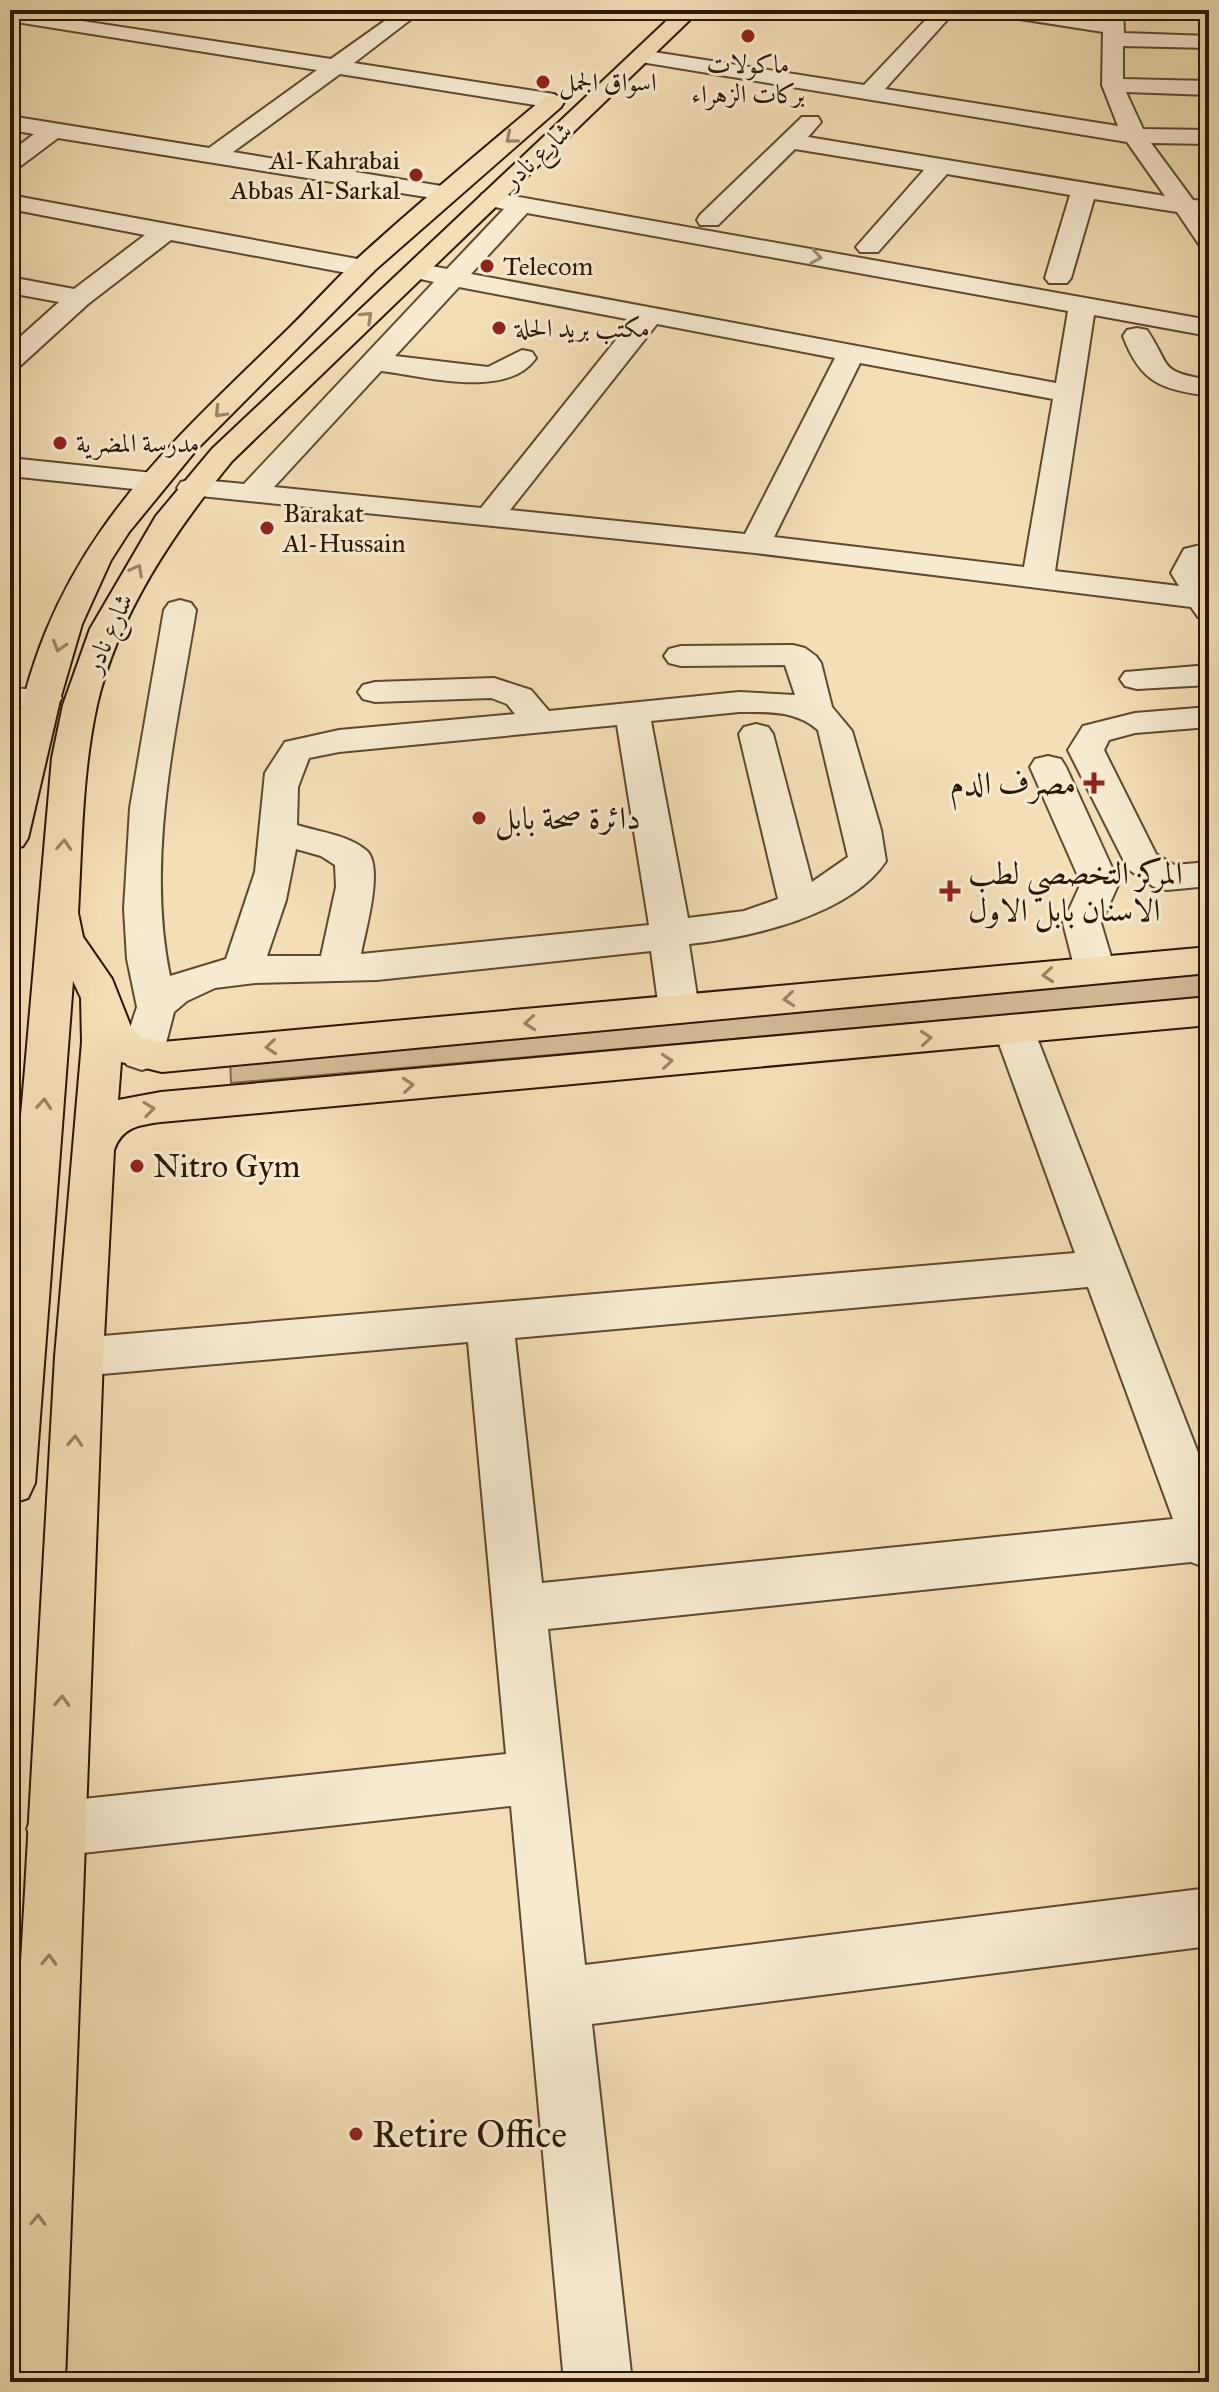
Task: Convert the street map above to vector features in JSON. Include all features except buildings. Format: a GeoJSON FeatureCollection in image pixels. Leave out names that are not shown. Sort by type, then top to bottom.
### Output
{"type":"FeatureCollection","features":[{"type":"Feature","properties":{"kind":"main road","name":"شارع نادر"},"geometry":{"type":"LineString","coordinates":[[10,1483],[38,1182],[70,758],[80,705],[95,655],[151,545],[192,488],[416,271],[519,197],[630,48],[651,10]]}},
{"type":"Feature","properties":{"kind":"main road","name":"شارع نادر"},"geometry":{"type":"LineString","coordinates":[[630,48],[690,10]]}},
{"type":"Feature","properties":{"kind":"main road","name":"شارع نادر"},"geometry":{"type":"LineString","coordinates":[[10,838],[58,650],[84,582],[122,520],[153,482],[255,375],[363,268],[576,81]]}},
{"type":"Feature","properties":{"kind":"main road"},"geometry":{"type":"LineString","coordinates":[[293,339],[316,347],[336,347]]}},
{"type":"Feature","properties":{"kind":"main road"},"geometry":{"type":"LineString","coordinates":[[255,375],[276,374],[296,384]]}},
{"type":"Feature","properties":{"kind":"main road"},"geometry":{"type":"LineString","coordinates":[[60,905],[64,938],[101,998],[112,1034],[126,1048],[142,1055],[162,1057],[1209,960]]}},
{"type":"Feature","properties":{"kind":"main road"},"geometry":{"type":"LineString","coordinates":[[31,2382],[23,2305],[55,1829],[79,1357],[102,1042],[101,998]]}},
{"type":"Feature","properties":{"kind":"main road"},"geometry":{"type":"LineString","coordinates":[[92,1150],[102,1125],[134,1111],[1209,1011]]}},
{"type":"Feature","properties":{"kind":"main road"},"geometry":{"type":"LineString","coordinates":[[220,1102],[198,1100],[189,1094],[183,1079],[199,1057],[222,1052]]}},
{"type":"Feature","properties":{"kind":"street"},"geometry":{"type":"LineString","coordinates":[[214,155],[413,10]]}},
{"type":"Feature","properties":{"kind":"street"},"geometry":{"type":"LineString","coordinates":[[869,93],[946,10]]}},
{"type":"Feature","properties":{"kind":"street"},"geometry":{"type":"LineString","coordinates":[[1001,10],[1209,42]]}},
{"type":"Feature","properties":{"kind":"street"},"geometry":{"type":"LineString","coordinates":[[10,15],[554,101]]}},
{"type":"Feature","properties":{"kind":"street"},"geometry":{"type":"LineString","coordinates":[[1114,26],[1113,85],[1135,136],[1199,208],[1209,241]]}},
{"type":"Feature","properties":{"kind":"street"},"geometry":{"type":"LineString","coordinates":[[630,48],[843,89],[1135,136],[1209,137]]}},
{"type":"Feature","properties":{"kind":"street"},"geometry":{"type":"LineString","coordinates":[[1113,85],[1209,88]]}},
{"type":"Feature","properties":{"kind":"street"},"geometry":{"type":"LineString","coordinates":[[709,220],[843,89]]}},
{"type":"Feature","properties":{"kind":"street"},"geometry":{"type":"LineString","coordinates":[[10,123],[445,193]]}},
{"type":"Feature","properties":{"kind":"street"},"geometry":{"type":"LineString","coordinates":[[10,163],[54,130]]}},
{"type":"Feature","properties":{"kind":"street"},"geometry":{"type":"LineString","coordinates":[[789,141],[1199,208]]}},
{"type":"Feature","properties":{"kind":"street"},"geometry":{"type":"LineString","coordinates":[[869,247],[941,166]]}},
{"type":"Feature","properties":{"kind":"street"},"geometry":{"type":"LineString","coordinates":[[1058,278],[1084,190]]}},
{"type":"Feature","properties":{"kind":"street"},"geometry":{"type":"LineString","coordinates":[[519,197],[709,220],[1058,278],[1147,327],[1209,328]]}},
{"type":"Feature","properties":{"kind":"street"},"geometry":{"type":"LineString","coordinates":[[251,494],[454,278],[519,197]]}},
{"type":"Feature","properties":{"kind":"street"},"geometry":{"type":"LineString","coordinates":[[519,197],[1104,301],[1177,299],[1209,305]]}},
{"type":"Feature","properties":{"kind":"street"},"geometry":{"type":"LineString","coordinates":[[10,202],[363,268]]}},
{"type":"Feature","properties":{"kind":"street"},"geometry":{"type":"LineString","coordinates":[[10,360],[79,298],[166,231]]}},
{"type":"Feature","properties":{"kind":"street"},"geometry":{"type":"LineString","coordinates":[[416,271],[1069,394]]}},
{"type":"Feature","properties":{"kind":"street"},"geometry":{"type":"LineString","coordinates":[[10,285],[79,298]]}},
{"type":"Feature","properties":{"kind":"street"},"geometry":{"type":"LineString","coordinates":[[1177,299],[1156,303],[1151,309],[1145,360],[1158,374],[1176,382],[1209,388]]}},
{"type":"Feature","properties":{"kind":"street"},"geometry":{"type":"LineString","coordinates":[[1032,577],[1041,569],[1069,394],[1104,301]]}},
{"type":"Feature","properties":{"kind":"street"},"geometry":{"type":"LineString","coordinates":[[489,517],[650,315]]}},
{"type":"Feature","properties":{"kind":"street"},"geometry":{"type":"LineString","coordinates":[[755,544],[851,353]]}},
{"type":"Feature","properties":{"kind":"street"},"geometry":{"type":"LineString","coordinates":[[374,362],[488,375],[504,371],[522,358]]}},
{"type":"Feature","properties":{"kind":"street"},"geometry":{"type":"LineString","coordinates":[[10,467],[153,482]]}},
{"type":"Feature","properties":{"kind":"street"},"geometry":{"type":"LineString","coordinates":[[192,488],[755,544],[1015,578],[1032,577],[1204,604]]}},
{"type":"Feature","properties":{"kind":"street"},"geometry":{"type":"LineString","coordinates":[[1204,604],[1187,573],[1195,556],[1209,552]]}},
{"type":"Feature","properties":{"kind":"street"},"geometry":{"type":"LineString","coordinates":[[142,1055],[156,1006],[144,949],[146,854],[154,771],[180,610]]}},
{"type":"Feature","properties":{"kind":"street"},"geometry":{"type":"LineString","coordinates":[[681,656],[793,655],[804,663],[816,710]]}},
{"type":"Feature","properties":{"kind":"street"},"geometry":{"type":"LineString","coordinates":[[1137,679],[1209,675]]}},
{"type":"Feature","properties":{"kind":"street"},"geometry":{"type":"LineString","coordinates":[[375,692],[494,688],[519,697],[539,720]]}},
{"type":"Feature","properties":{"kind":"street"},"geometry":{"type":"LineString","coordinates":[[10,698],[45,698]]}},
{"type":"Feature","properties":{"kind":"street"},"geometry":{"type":"LineString","coordinates":[[156,1006],[176,989],[242,969],[338,969],[639,941],[668,933],[746,924],[798,903],[852,875],[867,861],[865,839],[832,725],[816,710],[791,702],[758,701],[339,741],[297,750],[282,773],[277,856],[257,935],[242,969]]}},
{"type":"Feature","properties":{"kind":"street"},"geometry":{"type":"LineString","coordinates":[[632,713],[669,916],[668,933],[679,1009]]}},
{"type":"Feature","properties":{"kind":"street"},"geometry":{"type":"LineString","coordinates":[[1209,717],[1135,723],[1095,733],[1086,750],[1141,861],[1167,878],[1209,874]]}},
{"type":"Feature","properties":{"kind":"street"},"geometry":{"type":"LineString","coordinates":[[756,734],[798,903]]}},
{"type":"Feature","properties":{"kind":"street"},"geometry":{"type":"LineString","coordinates":[[1048,767],[1100,883],[1082,923],[1095,970]]}},
{"type":"Feature","properties":{"kind":"street"},"geometry":{"type":"LineString","coordinates":[[279,832],[334,848],[354,860],[355,887],[338,969]]}},
{"type":"Feature","properties":{"kind":"street"},"geometry":{"type":"LineString","coordinates":[[519,1609],[1207,1542],[1014,1030]]}},
{"type":"Feature","properties":{"kind":"street"},"geometry":{"type":"LineString","coordinates":[[79,1357],[1105,1268]]}},
{"type":"Feature","properties":{"kind":"street"},"geometry":{"type":"LineString","coordinates":[[490,1323],[598,2382]]}},
{"type":"Feature","properties":{"kind":"street"},"geometry":{"type":"LineString","coordinates":[[55,1829],[537,1777]]}},
{"type":"Feature","properties":{"kind":"street"},"geometry":{"type":"LineString","coordinates":[[559,1998],[1209,1917]]}},
{"type":"Feature","properties":{"kind":"shaded area"},"geometry":{"type":"Polygon","coordinates":[[[1209,973],[1209,997],[231,1083],[230,1057],[1209,973]]]}},
{"type":"Feature","properties":{"kind":"place","name":"ماكولات بركات الزهراء"},"geometry":{"type":"Point","coordinates":[748,36]}},
{"type":"Feature","properties":{"kind":"place","name":"اسواق الجمل"},"geometry":{"type":"Point","coordinates":[543,82]}},
{"type":"Feature","properties":{"kind":"place","name":"Al-Kahrabai Abbas Al-Sarkal"},"geometry":{"type":"Point","coordinates":[416,175]}},
{"type":"Feature","properties":{"kind":"place","name":"Telecom"},"geometry":{"type":"Point","coordinates":[487,266]}},
{"type":"Feature","properties":{"kind":"place","name":"مكتب بريد الحلة"},"geometry":{"type":"Point","coordinates":[499,328]}},
{"type":"Feature","properties":{"kind":"place","name":"مدرسة المضرية"},"geometry":{"type":"Point","coordinates":[60,443]}},
{"type":"Feature","properties":{"kind":"place","name":"Barakat Al-Hussain"},"geometry":{"type":"Point","coordinates":[267,528]}},
{"type":"Feature","properties":{"kind":"place","name":"مصرف الدم"},"geometry":{"type":"Point","coordinates":[1094,783]}},
{"type":"Feature","properties":{"kind":"place","name":"دائرة صحة بابل"},"geometry":{"type":"Point","coordinates":[479,818]}},
{"type":"Feature","properties":{"kind":"place","name":"المركز التخصصي لطب الاسنان بابل الاول"},"geometry":{"type":"Point","coordinates":[950,891]}},
{"type":"Feature","properties":{"kind":"place","name":"Nitro Gym"},"geometry":{"type":"Point","coordinates":[137,1166]}},
{"type":"Feature","properties":{"kind":"place","name":"Retire Office"},"geometry":{"type":"Point","coordinates":[356,2134]}}]}
